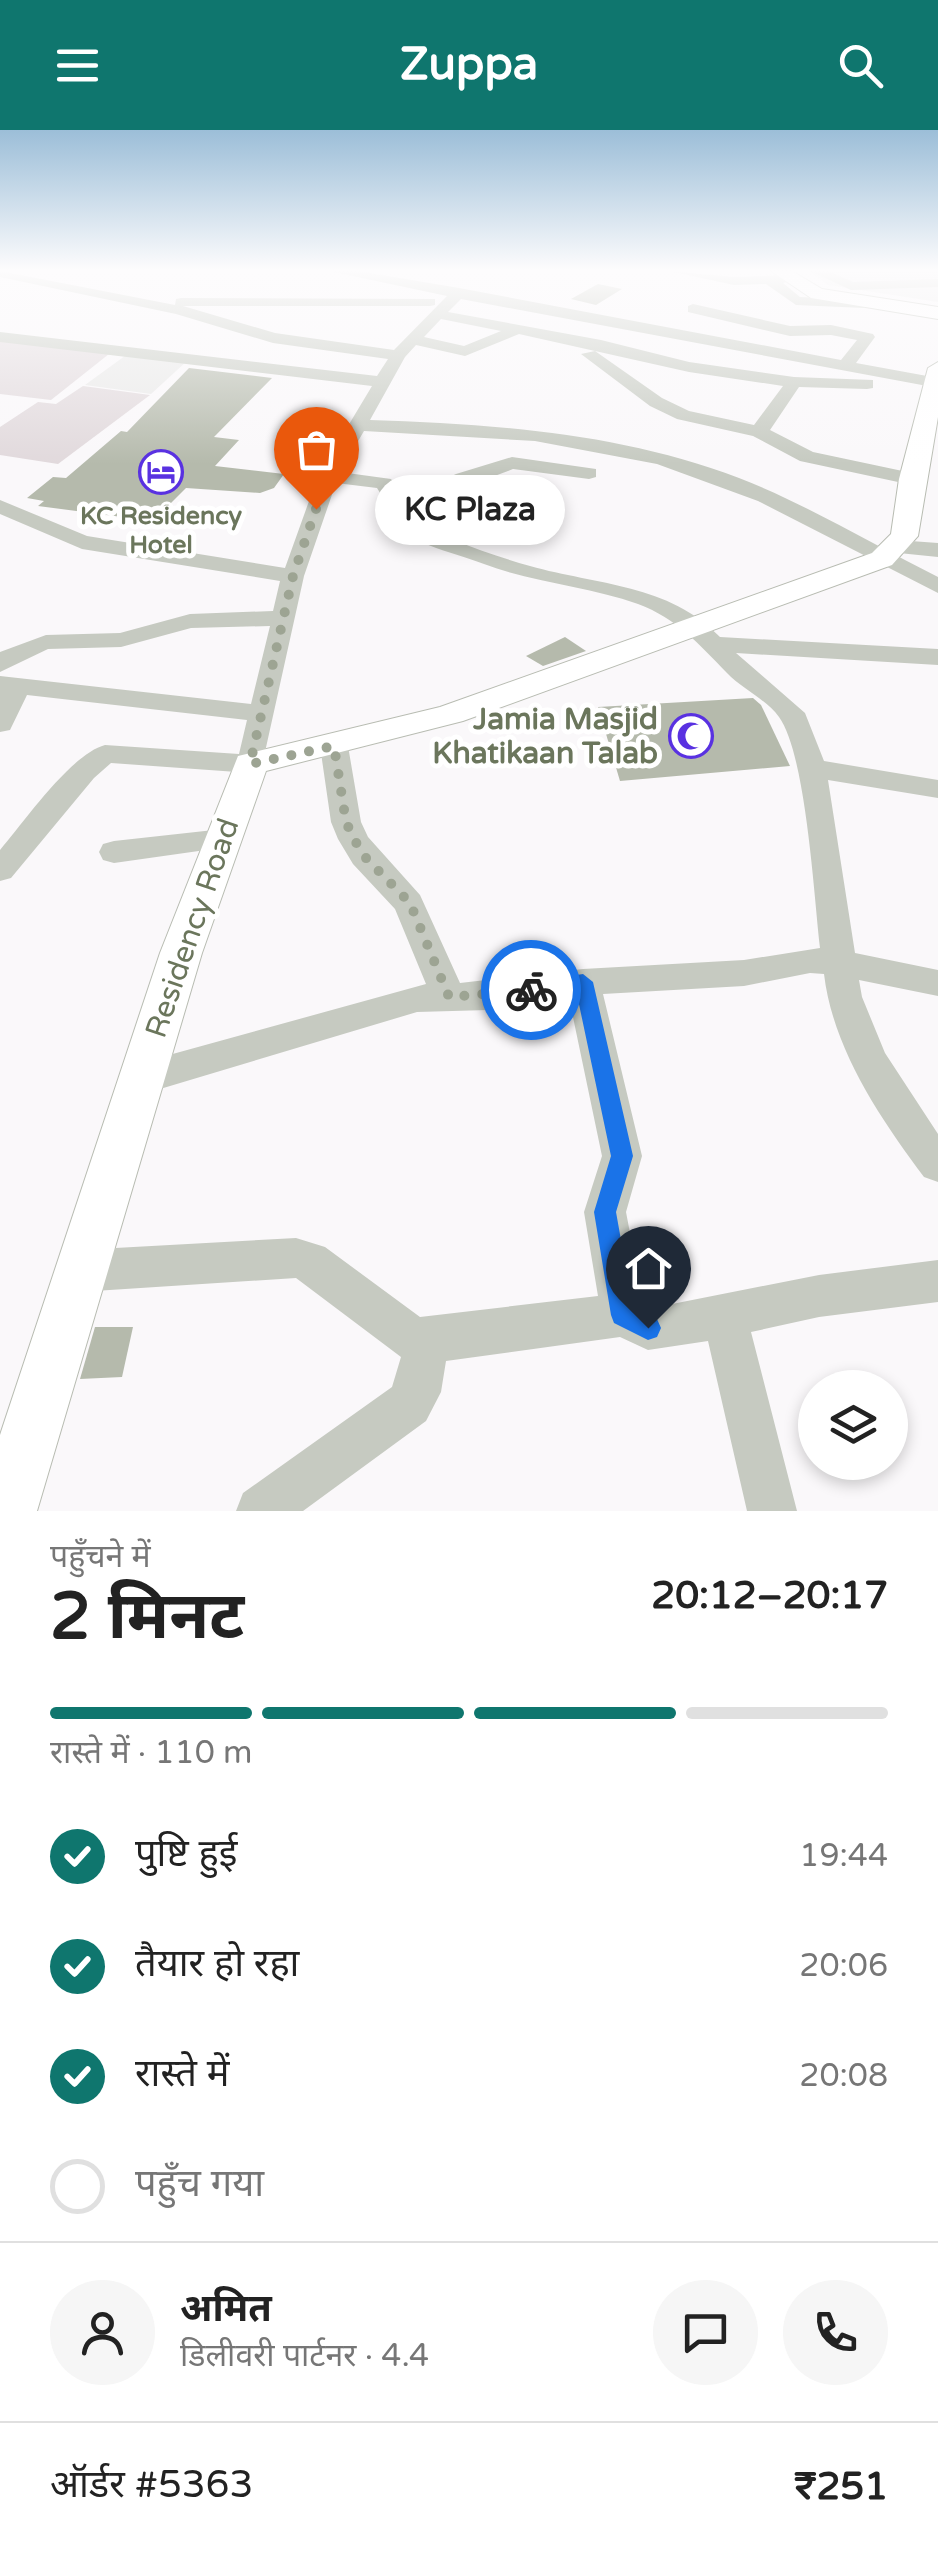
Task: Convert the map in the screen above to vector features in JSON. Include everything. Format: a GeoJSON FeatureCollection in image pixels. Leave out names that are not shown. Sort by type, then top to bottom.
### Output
{"type":"FeatureCollection","features":[{"type":"Feature","properties":{"kind":"main road"},"geometry":{"type":"LineString","coordinates":[[250,764],[451,714],[706,636],[890,553],[904,536],[935,383]]}},
{"type":"Feature","properties":{"kind":"main road","name":"Residency Road"},"geometry":{"type":"LineString","coordinates":[[6,1511],[140,1079],[250,764]]}},
{"type":"Feature","properties":{"kind":"street"},"geometry":{"type":"LineString","coordinates":[[264,335],[465,351],[503,335]]}},
{"type":"Feature","properties":{"kind":"street","name":"Residency Road"},"geometry":{"type":"LineString","coordinates":[[250,764],[293,576],[328,476],[406,348],[418,335]]}},
{"type":"Feature","properties":{"kind":"street"},"geometry":{"type":"LineString","coordinates":[[547,335],[601,345],[632,356],[794,382],[935,383]]}},
{"type":"Feature","properties":{"kind":"street"},"geometry":{"type":"LineString","coordinates":[[678,335],[935,383]]}},
{"type":"Feature","properties":{"kind":"street"},"geometry":{"type":"LineString","coordinates":[[738,344],[747,335]]}},
{"type":"Feature","properties":{"kind":"street"},"geometry":{"type":"LineString","coordinates":[[778,352],[796,335]]}},
{"type":"Feature","properties":{"kind":"street"},"geometry":{"type":"LineString","coordinates":[[846,366],[867,337],[859,335]]}},
{"type":"Feature","properties":{"kind":"street"},"geometry":{"type":"LineString","coordinates":[[0,337],[385,382]]}},
{"type":"Feature","properties":{"kind":"street"},"geometry":{"type":"LineString","coordinates":[[601,345],[588,353],[656,402],[700,420],[758,432],[779,443],[916,471]]}},
{"type":"Feature","properties":{"kind":"street"},"geometry":{"type":"LineString","coordinates":[[758,432],[794,382]]}},
{"type":"Feature","properties":{"kind":"street"},"geometry":{"type":"LineString","coordinates":[[360,424],[507,432],[661,460],[731,482],[890,553],[938,586]]}},
{"type":"Feature","properties":{"kind":"street"},"geometry":{"type":"LineString","coordinates":[[392,496],[434,492],[463,478],[512,463],[589,473]]}},
{"type":"Feature","properties":{"kind":"street"},"geometry":{"type":"LineString","coordinates":[[328,476],[384,483],[392,496],[392,516],[412,529],[523,571],[640,597],[706,636],[744,676],[784,706],[795,719],[812,768],[844,997],[859,1041],[910,1129],[938,1164]]}},
{"type":"Feature","properties":{"kind":"street"},"geometry":{"type":"LineString","coordinates":[[0,506],[82,542],[293,576]]}},
{"type":"Feature","properties":{"kind":"street"},"geometry":{"type":"LineString","coordinates":[[890,553],[938,550]]}},
{"type":"Feature","properties":{"kind":"street"},"geometry":{"type":"LineString","coordinates":[[7,667],[46,642],[136,637],[190,621],[284,618]]}},
{"type":"Feature","properties":{"kind":"street"},"geometry":{"type":"LineString","coordinates":[[706,636],[938,657]]}},
{"type":"Feature","properties":{"kind":"street"},"geometry":{"type":"LineString","coordinates":[[7,667],[261,712]]}},
{"type":"Feature","properties":{"kind":"street"},"geometry":{"type":"LineString","coordinates":[[0,724],[7,667]]}},
{"type":"Feature","properties":{"kind":"street"},"geometry":{"type":"LineString","coordinates":[[334,746],[346,822],[364,856],[410,903],[449,997]]}},
{"type":"Feature","properties":{"kind":"street"},"geometry":{"type":"LineString","coordinates":[[4,859],[105,754],[250,764]]}},
{"type":"Feature","properties":{"kind":"street"},"geometry":{"type":"LineString","coordinates":[[812,768],[938,790]]}},
{"type":"Feature","properties":{"kind":"street"},"geometry":{"type":"LineString","coordinates":[[114,852],[223,839]]}},
{"type":"Feature","properties":{"kind":"street"},"geometry":{"type":"LineString","coordinates":[[140,1079],[396,1002],[488,996],[583,982],[744,973],[810,960],[842,962],[938,983]]}},
{"type":"Feature","properties":{"kind":"street"},"geometry":{"type":"LineString","coordinates":[[583,982],[622,1156],[605,1212],[623,1315]]}},
{"type":"Feature","properties":{"kind":"street"},"geometry":{"type":"LineString","coordinates":[[79,1271],[296,1258],[310,1261],[411,1338],[427,1341],[623,1315],[648,1328],[726,1317],[820,1296],[938,1280]]}},
{"type":"Feature","properties":{"kind":"street"},"geometry":{"type":"LineString","coordinates":[[726,1317],[772,1511]]}},
{"type":"Feature","properties":{"kind":"street"},"geometry":{"type":"LineString","coordinates":[[261,1511],[408,1404],[418,1392],[427,1341]]}},
{"type":"Feature","properties":{"kind":"shaded area"},"geometry":{"type":"Polygon","coordinates":[[[0,338],[114,350],[51,400],[0,394],[0,338]]]}},
{"type":"Feature","properties":{"kind":"shaded area"},"geometry":{"type":"Polygon","coordinates":[[[129,353],[188,360],[151,394],[85,385],[129,353]]]}},
{"type":"Feature","properties":{"kind":"shaded area"},"geometry":{"type":"Polygon","coordinates":[[[83,386],[150,395],[58,464],[0,455],[0,427],[38,402],[56,404],[83,386]]]}},
{"type":"Feature","properties":{"kind":"building"},"geometry":{"type":"Polygon","coordinates":[[[189,368],[272,378],[214,437],[239,440],[215,466],[284,474],[274,488],[260,493],[186,488],[153,521],[38,506],[44,501],[27,498],[53,477],[66,478],[121,431],[127,432],[189,368]]]}},
{"type":"Feature","properties":{"kind":"building"},"geometry":{"type":"Polygon","coordinates":[[[565,637],[586,651],[543,666],[526,656],[565,637]]]}},
{"type":"Feature","properties":{"kind":"building","name":"Jamia Masjid Khatikaan Talab"},"geometry":{"type":"Polygon","coordinates":[[[753,698],[761,705],[790,766],[620,781],[598,707],[753,698]]]}},
{"type":"Feature","properties":{"kind":"building"},"geometry":{"type":"Polygon","coordinates":[[[95,1327],[133,1327],[122,1377],[80,1379],[95,1327]]]}},
{"type":"Feature","properties":{"kind":"way so far"},"geometry":{"type":"LineString","coordinates":[[316,509],[293,576],[250,764],[334,746],[346,822],[364,856],[410,903],[449,997],[531,990]]}},
{"type":"Feature","properties":{"kind":"place","name":"KC Residency Hotel"},"geometry":{"type":"Point","coordinates":[161,472]}},
{"type":"Feature","properties":{"kind":"place","name":"KC Plaza"},"geometry":{"type":"Point","coordinates":[316,509]}},
{"type":"Feature","properties":{"kind":"place","name":"Jamia Masjid Khatikaan Talab"},"geometry":{"type":"Point","coordinates":[691,736]}},
{"type":"Feature","properties":{"kind":"route"},"geometry":{"type":"LineString","coordinates":[[531,990],[583,982],[622,1156],[621,1170],[605,1212],[606,1232],[623,1315],[648,1328]]}}]}
